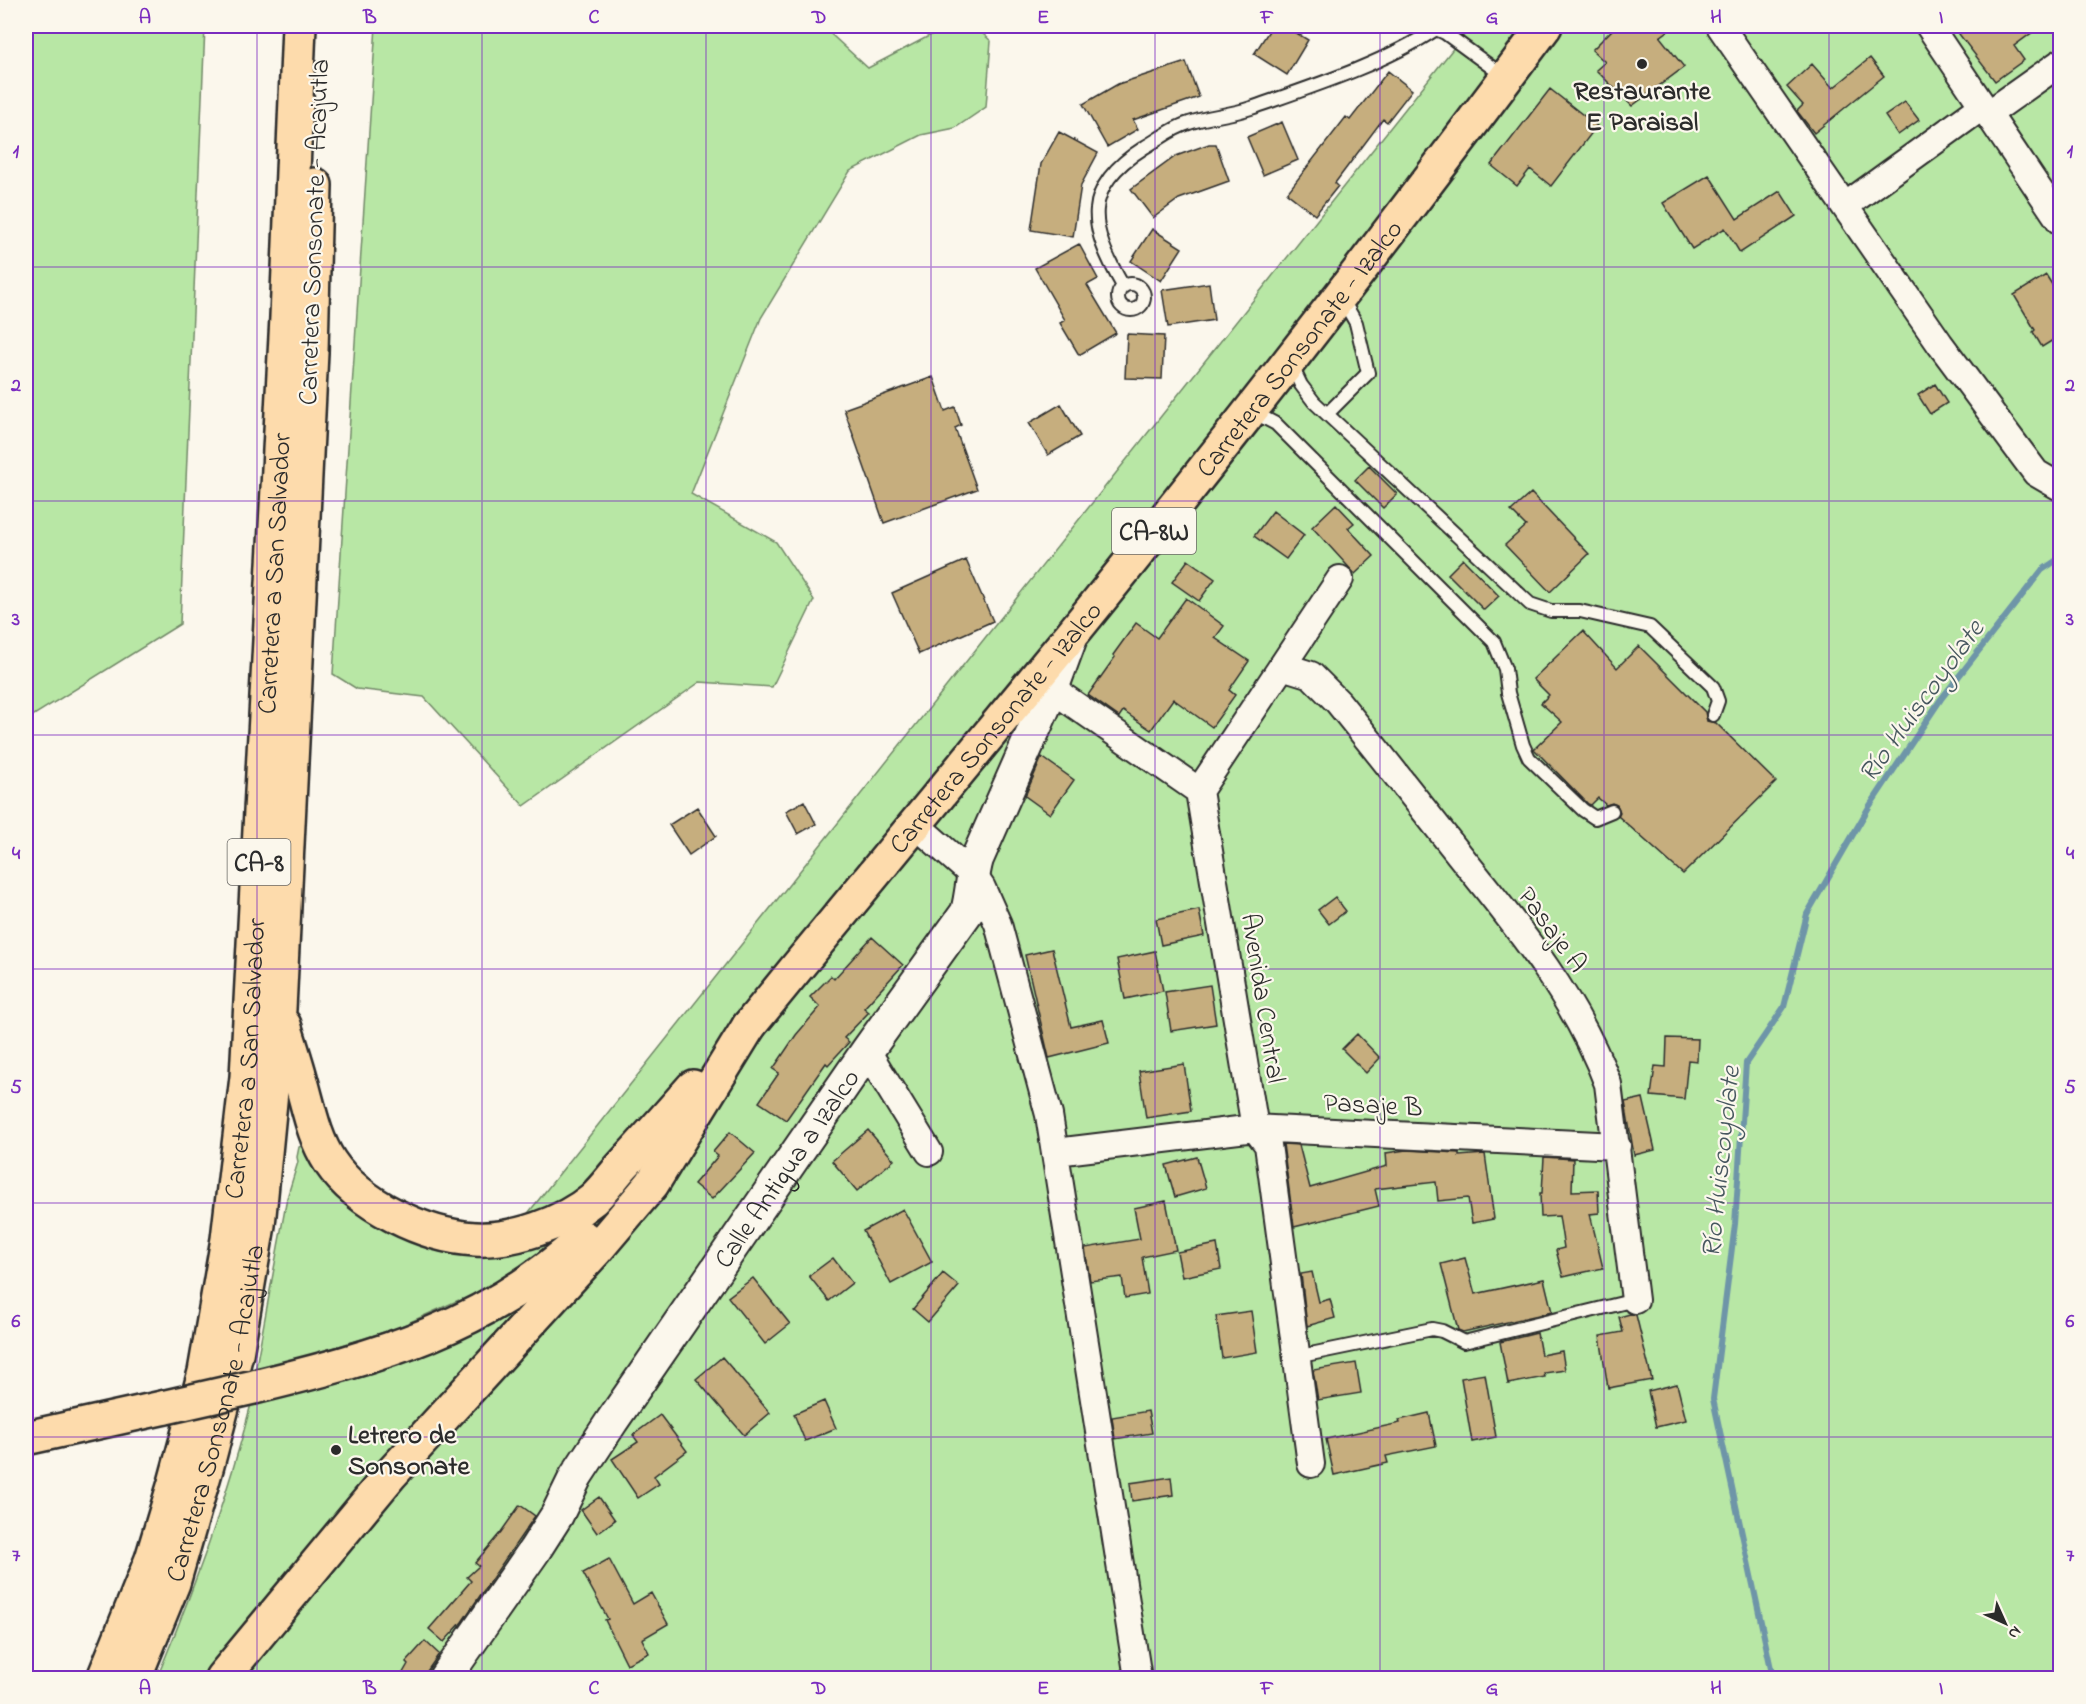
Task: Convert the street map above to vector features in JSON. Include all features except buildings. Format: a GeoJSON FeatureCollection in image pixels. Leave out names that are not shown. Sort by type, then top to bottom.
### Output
{"type":"FeatureCollection","features":[{"type":"Feature","properties":{"kind":"main road","name":"Carretera a San Salvador"},"geometry":{"type":"LineString","coordinates":[[104,1678],[152,1559],[175,1483],[205,1372],[228,1239],[247,1077],[287,317],[299,26]]}},
{"type":"Feature","properties":{"kind":"main road","name":"Carretera Sonsonate - Acajutla"},"geometry":{"type":"LineString","coordinates":[[134,1678],[173,1583],[236,1354],[258,1225],[279,1010],[311,352],[319,26]]}},
{"type":"Feature","properties":{"kind":"main road","name":"Carretera Sonsonate - Izalco"},"geometry":{"type":"LineString","coordinates":[[749,1026],[1073,633],[1250,411],[1545,26]]}},
{"type":"Feature","properties":{"kind":"main road"},"geometry":{"type":"LineString","coordinates":[[279,1010],[314,1128],[330,1162],[346,1182],[393,1215],[452,1236],[475,1239],[499,1237],[541,1228],[593,1199],[749,1026]]}},
{"type":"Feature","properties":{"kind":"main road"},"geometry":{"type":"LineString","coordinates":[[26,1438],[254,1387],[359,1360],[416,1341],[476,1314],[554,1264],[604,1218],[749,1026]]}},
{"type":"Feature","properties":{"kind":"main road"},"geometry":{"type":"LineString","coordinates":[[222,1678],[391,1474],[596,1250],[652,1184],[749,1026]]}},
{"type":"Feature","properties":{"kind":"street"},"geometry":{"type":"LineString","coordinates":[[1720,26],[1940,345],[2036,473],[2061,487]]}},
{"type":"Feature","properties":{"kind":"street"},"geometry":{"type":"LineString","coordinates":[[1929,26],[2061,221]]}},
{"type":"Feature","properties":{"kind":"street"},"geometry":{"type":"LineString","coordinates":[[1845,206],[1986,110],[2061,63]]}},
{"type":"Feature","properties":{"kind":"street"},"geometry":{"type":"LineString","coordinates":[[1052,689],[1199,791],[1340,579]]}},
{"type":"Feature","properties":{"kind":"street","name":"Calle Antigua a Izalco"},"geometry":{"type":"LineString","coordinates":[[445,1678],[534,1551],[557,1515],[576,1476],[612,1421],[867,1051],[967,912],[972,897],[973,874],[977,859],[1052,689],[1073,633]]}},
{"type":"Feature","properties":{"kind":"street","name":"Pasaje A"},"geometry":{"type":"LineString","coordinates":[[1282,666],[1311,675],[1338,702],[1519,929],[1551,975],[1600,1062],[1608,1084],[1635,1300]]}},
{"type":"Feature","properties":{"kind":"street","name":"Avenida Central"},"geometry":{"type":"LineString","coordinates":[[1199,791],[1255,1128],[1268,1145],[1311,1464]]}},
{"type":"Feature","properties":{"kind":"street"},"geometry":{"type":"LineString","coordinates":[[915,824],[973,874],[982,888],[998,924],[1049,1115],[1138,1678]]}},
{"type":"Feature","properties":{"kind":"street"},"geometry":{"type":"LineString","coordinates":[[867,1051],[929,1152]]}},
{"type":"Feature","properties":{"kind":"street","name":"Pasaje B"},"geometry":{"type":"LineString","coordinates":[[1056,1152],[1255,1128],[1617,1146]]}},
{"type":"Feature","properties":{"kind":"lane"},"geometry":{"type":"LineString","coordinates":[[1123,286],[1108,261],[1098,236],[1097,204],[1107,178],[1129,158],[1186,123],[1243,111],[1378,59],[1442,28],[1506,78]]}},
{"type":"Feature","properties":{"kind":"lane"},"geometry":{"type":"LineString","coordinates":[[1327,414],[1368,373],[1356,323],[1340,295]]}},
{"type":"Feature","properties":{"kind":"lane"},"geometry":{"type":"LineString","coordinates":[[1289,360],[1301,385],[1327,414],[1530,604],[1551,611],[1580,611],[1650,627],[1713,687],[1718,701],[1713,715]]}},
{"type":"Feature","properties":{"kind":"lane"},"geometry":{"type":"LineString","coordinates":[[1250,411],[1275,424],[1494,642],[1505,669],[1508,693],[1529,758],[1583,810],[1595,818],[1612,811]]}},
{"type":"Feature","properties":{"kind":"lane"},"geometry":{"type":"LineString","coordinates":[[1296,1356],[1432,1329],[1442,1331],[1464,1342],[1635,1300]]}},
{"type":"Feature","properties":{"kind":"green space"},"geometry":{"type":"Polygon","coordinates":[[[26,26],[205,26],[180,624],[26,720],[26,26]]]}},
{"type":"Feature","properties":{"kind":"green space"},"geometry":{"type":"Polygon","coordinates":[[[376,26],[822,26],[868,68],[948,26],[974,26],[991,41],[986,107],[955,128],[921,135],[850,171],[761,318],[691,494],[776,542],[814,600],[772,687],[700,682],[524,806],[424,697],[357,689],[333,674],[376,26]]]}},
{"type":"Feature","properties":{"kind":"green space"},"geometry":{"type":"Polygon","coordinates":[[[1471,26],[2060,26],[2060,1678],[157,1678],[209,1543],[251,1404],[412,1360],[459,1300],[397,1328],[255,1372],[287,1198],[298,1162],[299,1147],[304,1145],[412,1241],[437,1248],[498,1251],[1471,26]]]}},
{"type":"Feature","properties":{"kind":"waterway","name":"Río Huiscoyolate"},"geometry":{"type":"LineString","coordinates":[[1773,1678],[1713,1399],[1735,1224],[1746,1063],[1784,1007],[1807,914],[1869,807],[1941,699],[2042,570],[2060,558]]}},
{"type":"Feature","properties":{"kind":"place","name":"Restaurante E Paraisal"},"geometry":{"type":"Point","coordinates":[1642,64]}},
{"type":"Feature","properties":{"kind":"place","name":"Letrero de Sonsonate"},"geometry":{"type":"Point","coordinates":[336,1450]}}]}
